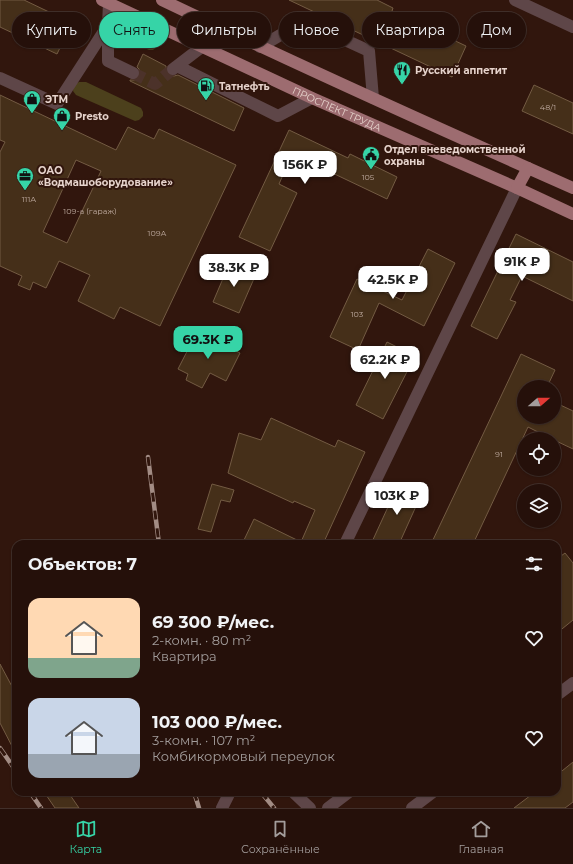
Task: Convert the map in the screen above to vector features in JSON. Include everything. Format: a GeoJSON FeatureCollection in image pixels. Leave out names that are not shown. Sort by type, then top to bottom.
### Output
{"type":"FeatureCollection","features":[{"type":"Feature","properties":{"kind":"main road"},"geometry":{"type":"LineString","coordinates":[[162,0],[187,12]]}},
{"type":"Feature","properties":{"kind":"main road","name":"ПРОСПЕКТ ТРУДА"},"geometry":{"type":"LineString","coordinates":[[106,2],[177,34]]}},
{"type":"Feature","properties":{"kind":"main road","name":"ПРОСПЕКТ ТРУДА"},"geometry":{"type":"LineString","coordinates":[[207,48],[312,98],[573,214]]}},
{"type":"Feature","properties":{"kind":"main road"},"geometry":{"type":"LineString","coordinates":[[262,48],[573,188]]}},
{"type":"Feature","properties":{"kind":"main road"},"geometry":{"type":"LineString","coordinates":[[517,188],[528,168]]}},
{"type":"Feature","properties":{"kind":"street"},"geometry":{"type":"LineString","coordinates":[[515,0],[573,27]]}},
{"type":"Feature","properties":{"kind":"street"},"geometry":{"type":"LineString","coordinates":[[106,2],[107,12]]}},
{"type":"Feature","properties":{"kind":"street"},"geometry":{"type":"LineString","coordinates":[[271,40],[304,21],[369,50],[373,98]]}},
{"type":"Feature","properties":{"kind":"street"},"geometry":{"type":"LineString","coordinates":[[0,78],[57,104],[99,39]]}},
{"type":"Feature","properties":{"kind":"street"},"geometry":{"type":"LineString","coordinates":[[108,48],[108,61],[133,73]]}},
{"type":"Feature","properties":{"kind":"street"},"geometry":{"type":"LineString","coordinates":[[200,48],[175,67],[278,116],[312,98]]}},
{"type":"Feature","properties":{"kind":"street"},"geometry":{"type":"LineString","coordinates":[[347,540],[517,188]]}},
{"type":"Feature","properties":{"kind":"street"},"geometry":{"type":"LineString","coordinates":[[561,692],[573,683]]}},
{"type":"Feature","properties":{"kind":"street"},"geometry":{"type":"LineString","coordinates":[[222,808],[228,796]]}},
{"type":"Feature","properties":{"kind":"street"},"geometry":{"type":"LineString","coordinates":[[297,796],[310,808]]}},
{"type":"Feature","properties":{"kind":"street"},"geometry":{"type":"LineString","coordinates":[[328,808],[344,796]]}},
{"type":"Feature","properties":{"kind":"street"},"geometry":{"type":"LineString","coordinates":[[412,808],[428,796]]}},
{"type":"Feature","properties":{"kind":"shaded area"},"geometry":{"type":"Polygon","coordinates":[[[145,48],[155,48],[153,50],[145,48]]]}},
{"type":"Feature","properties":{"kind":"shaded area"},"geometry":{"type":"Polygon","coordinates":[[[79,82],[86,82],[141,108],[143,116],[139,120],[135,121],[76,95],[73,91],[74,85],[79,82]]]}},
{"type":"Feature","properties":{"kind":"building"},"geometry":{"type":"Polygon","coordinates":[[[0,0],[24,0],[49,12],[12,12],[12,33],[0,27],[0,0]]]}},
{"type":"Feature","properties":{"kind":"building"},"geometry":{"type":"Polygon","coordinates":[[[289,0],[377,0],[393,8],[392,11],[394,12],[362,12],[362,34],[354,31],[354,12],[314,12],[289,0]]]}},
{"type":"Feature","properties":{"kind":"building"},"geometry":{"type":"Polygon","coordinates":[[[459,43],[466,46],[452,77],[391,48],[459,48],[459,43]]]}},
{"type":"Feature","properties":{"kind":"building"},"geometry":{"type":"Polygon","coordinates":[[[44,48],[60,48],[57,54],[44,48]]]}},
{"type":"Feature","properties":{"kind":"building"},"geometry":{"type":"Polygon","coordinates":[[[143,54],[166,66],[167,74],[170,76],[178,75],[244,108],[234,131],[130,81],[140,77],[140,72],[137,67],[143,54]]]}},
{"type":"Feature","properties":{"kind":"building"},"geometry":{"type":"Polygon","coordinates":[[[534,85],[573,103],[573,134],[522,111],[534,85]]]}},
{"type":"Feature","properties":{"kind":"building"},"geometry":{"type":"Polygon","coordinates":[[[0,95],[116,150],[128,127],[154,139],[159,129],[236,165],[160,326],[120,307],[114,319],[78,301],[90,275],[59,261],[46,288],[33,282],[30,290],[18,285],[22,276],[0,266],[0,152],[5,142],[0,140],[0,95]],[[76,160],[43,232],[67,243],[101,171],[76,160]]]}},
{"type":"Feature","properties":{"kind":"building"},"geometry":{"type":"Polygon","coordinates":[[[289,130],[348,158],[350,154],[397,177],[387,199],[324,169],[322,174],[290,159],[279,184],[297,193],[270,251],[239,237],[289,130]]]}},
{"type":"Feature","properties":{"kind":"building"},"geometry":{"type":"Polygon","coordinates":[[[516,234],[573,262],[573,301],[522,276],[510,300],[516,302],[497,339],[471,326],[516,234]]]}},
{"type":"Feature","properties":{"kind":"building"},"geometry":{"type":"Polygon","coordinates":[[[428,249],[455,263],[424,326],[379,303],[358,350],[330,337],[357,279],[402,300],[428,249]]]}},
{"type":"Feature","properties":{"kind":"building"},"geometry":{"type":"Polygon","coordinates":[[[230,262],[256,274],[239,313],[213,302],[230,262]]]}},
{"type":"Feature","properties":{"kind":"building"},"geometry":{"type":"Polygon","coordinates":[[[197,332],[240,353],[226,381],[210,373],[202,388],[186,380],[188,374],[178,369],[197,332]]]}},
{"type":"Feature","properties":{"kind":"building"},"geometry":{"type":"Polygon","coordinates":[[[387,342],[415,356],[383,419],[356,405],[387,342]]]}},
{"type":"Feature","properties":{"kind":"building"},"geometry":{"type":"Polygon","coordinates":[[[521,354],[555,370],[550,380],[517,380],[517,424],[561,424],[561,405],[573,411],[573,449],[561,443],[561,432],[538,432],[528,427],[526,432],[517,432],[517,450],[475,540],[433,540],[521,354]]]}},
{"type":"Feature","properties":{"kind":"building"},"geometry":{"type":"Polygon","coordinates":[[[271,418],[335,447],[338,440],[365,452],[325,540],[302,540],[315,510],[294,501],[293,503],[228,473],[239,433],[261,440],[271,418]]]}},
{"type":"Feature","properties":{"kind":"building"},"geometry":{"type":"Polygon","coordinates":[[[399,483],[422,493],[401,540],[373,540],[399,483]]]}},
{"type":"Feature","properties":{"kind":"building"},"geometry":{"type":"Polygon","coordinates":[[[212,484],[234,490],[230,502],[221,500],[211,532],[198,529],[212,484]]]}},
{"type":"Feature","properties":{"kind":"building"},"geometry":{"type":"Polygon","coordinates":[[[254,519],[297,540],[244,540],[254,519]]]}},
{"type":"Feature","properties":{"kind":"building"},"geometry":{"type":"Polygon","coordinates":[[[565,553],[573,563],[573,620],[561,630],[561,556],[565,553]]]}},
{"type":"Feature","properties":{"kind":"building"},"geometry":{"type":"Polygon","coordinates":[[[0,664],[12,686],[12,746],[0,723],[0,664]]]}},
{"type":"Feature","properties":{"kind":"building"},"geometry":{"type":"Polygon","coordinates":[[[573,762],[573,802],[565,808],[514,808],[530,796],[561,796],[561,772],[573,762]]]}},
{"type":"Feature","properties":{"kind":"building"},"geometry":{"type":"Polygon","coordinates":[[[47,796],[71,796],[79,808],[55,808],[47,796]]]}},
{"type":"Feature","properties":{"kind":"tunnel"},"geometry":{"type":"LineString","coordinates":[[133,73],[155,84],[173,69]]}},
{"type":"Feature","properties":{"kind":"railway"},"geometry":{"type":"LineString","coordinates":[[148,457],[158,540]]}},
{"type":"Feature","properties":{"kind":"railway"},"geometry":{"type":"LineString","coordinates":[[0,748],[12,765]]}},
{"type":"Feature","properties":{"kind":"railway"},"geometry":{"type":"LineString","coordinates":[[33,796],[41,808]]}},
{"type":"Feature","properties":{"kind":"railway"},"geometry":{"type":"LineString","coordinates":[[195,796],[199,808]]}},
{"type":"Feature","properties":{"kind":"railway"},"geometry":{"type":"LineString","coordinates":[[264,796],[274,808]]}},
{"type":"Feature","properties":{"kind":"place","name":"Русский аппетит"},"geometry":{"type":"Point","coordinates":[402,85]}},
{"type":"Feature","properties":{"kind":"place","name":"Татнефть"},"geometry":{"type":"Point","coordinates":[206,101]}},
{"type":"Feature","properties":{"kind":"place","name":"ЭТМ"},"geometry":{"type":"Point","coordinates":[32,114]}},
{"type":"Feature","properties":{"kind":"place","name":"Presto"},"geometry":{"type":"Point","coordinates":[62,131]}},
{"type":"Feature","properties":{"kind":"place","name":"Отдел вневедомственной охраны"},"geometry":{"type":"Point","coordinates":[371,170]}},
{"type":"Feature","properties":{"kind":"place","name":"ОАО «Водмашоборудование»"},"geometry":{"type":"Point","coordinates":[25,191]}}]}
